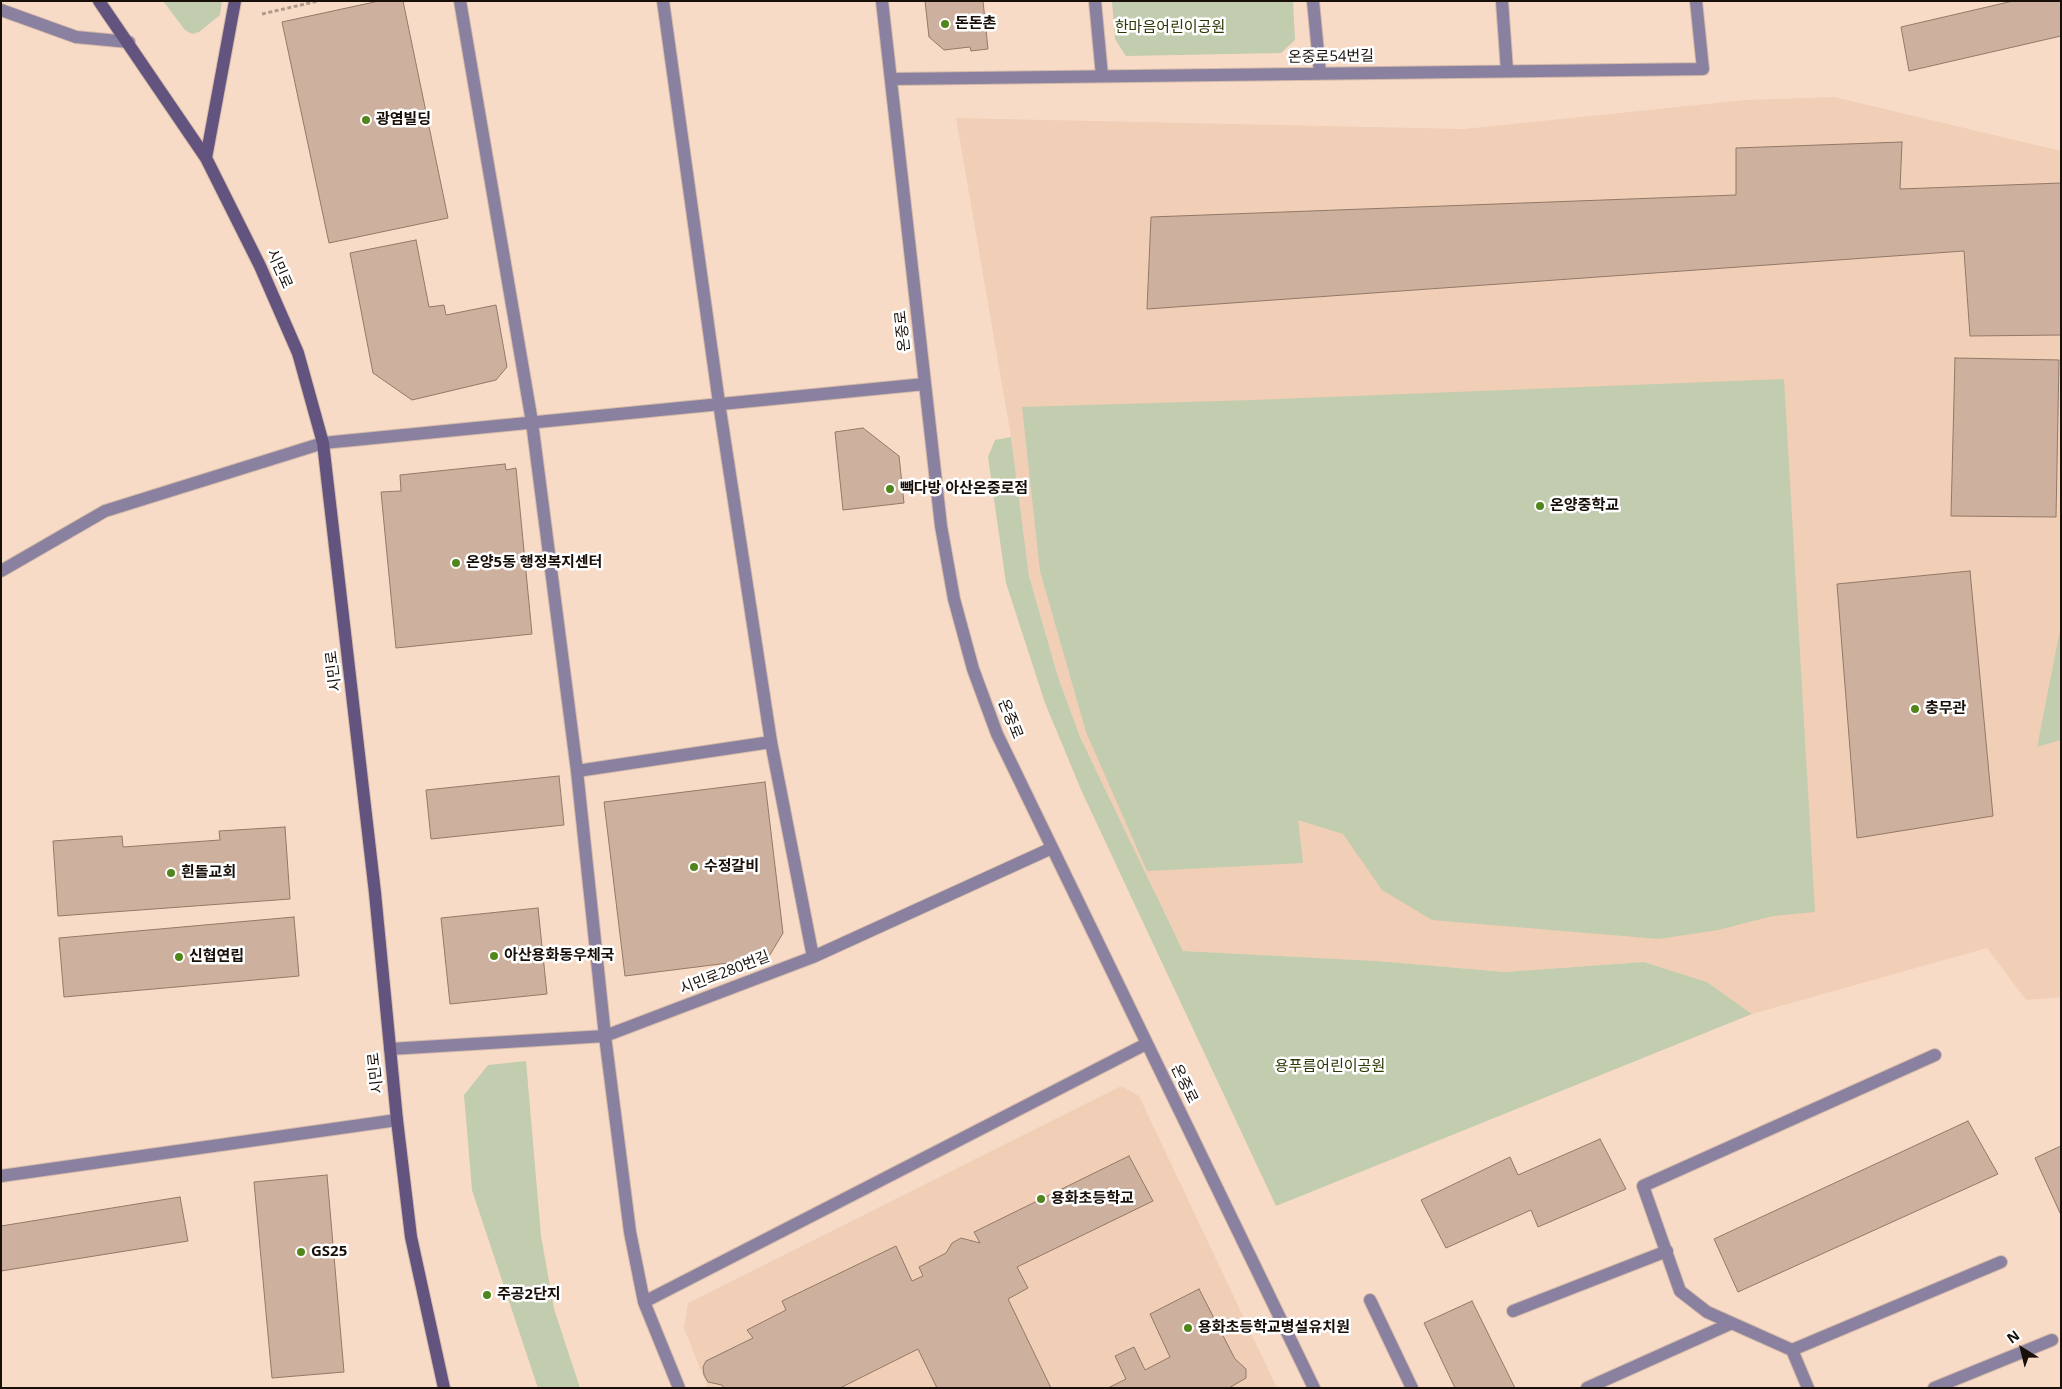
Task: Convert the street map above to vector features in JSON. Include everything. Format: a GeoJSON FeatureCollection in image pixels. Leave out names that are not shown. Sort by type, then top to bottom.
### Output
{"type":"FeatureCollection","features":[{"type":"Feature","properties":{"kind":"main road","name":"시민로"},"geometry":{"type":"LineString","coordinates":[[99,1],[129,42],[206,158],[260,266],[298,354],[323,442],[376,893],[397,1120],[411,1237],[444,1388]]}},
{"type":"Feature","properties":{"kind":"main road"},"geometry":{"type":"LineString","coordinates":[[206,158],[235,1]]}},
{"type":"Feature","properties":{"kind":"street"},"geometry":{"type":"LineString","coordinates":[[460,1],[532,422],[577,772],[604,1036],[630,1232],[644,1302],[679,1388]]}},
{"type":"Feature","properties":{"kind":"street"},"geometry":{"type":"LineString","coordinates":[[663,1],[719,404],[771,742],[813,957]]}},
{"type":"Feature","properties":{"kind":"street","name":"온중로"},"geometry":{"type":"LineString","coordinates":[[882,1],[941,526],[954,599],[973,669],[997,734],[1314,1388]]}},
{"type":"Feature","properties":{"kind":"street"},"geometry":{"type":"LineString","coordinates":[[1095,1],[1102,76]]}},
{"type":"Feature","properties":{"kind":"street"},"geometry":{"type":"LineString","coordinates":[[1313,1],[1320,73]]}},
{"type":"Feature","properties":{"kind":"street"},"geometry":{"type":"LineString","coordinates":[[1502,1],[1507,71]]}},
{"type":"Feature","properties":{"kind":"street","name":"온중로54번길"},"geometry":{"type":"LineString","coordinates":[[891,79],[1703,69],[1696,1]]}},
{"type":"Feature","properties":{"kind":"street"},"geometry":{"type":"LineString","coordinates":[[1,10],[76,38],[129,42]]}},
{"type":"Feature","properties":{"kind":"street"},"geometry":{"type":"LineString","coordinates":[[1,571],[104,511],[323,442],[925,384]]}},
{"type":"Feature","properties":{"kind":"street"},"geometry":{"type":"LineString","coordinates":[[577,772],[771,742]]}},
{"type":"Feature","properties":{"kind":"street","name":"시민로280번길"},"geometry":{"type":"LineString","coordinates":[[390,1049],[604,1036],[813,957],[1052,848]]}},
{"type":"Feature","properties":{"kind":"street"},"geometry":{"type":"LineString","coordinates":[[644,1302],[1146,1044]]}},
{"type":"Feature","properties":{"kind":"street"},"geometry":{"type":"LineString","coordinates":[[1808,1388],[1792,1350],[1707,1312],[1680,1291],[1643,1186],[1934,1055]]}},
{"type":"Feature","properties":{"kind":"street"},"geometry":{"type":"LineString","coordinates":[[1,1176],[397,1120]]}},
{"type":"Feature","properties":{"kind":"street"},"geometry":{"type":"LineString","coordinates":[[1513,1311],[1667,1251]]}},
{"type":"Feature","properties":{"kind":"street"},"geometry":{"type":"LineString","coordinates":[[1792,1350],[2001,1262]]}},
{"type":"Feature","properties":{"kind":"street"},"geometry":{"type":"LineString","coordinates":[[1370,1300],[1412,1388]]}},
{"type":"Feature","properties":{"kind":"street"},"geometry":{"type":"LineString","coordinates":[[1587,1388],[1732,1323]]}},
{"type":"Feature","properties":{"kind":"street"},"geometry":{"type":"LineString","coordinates":[[1934,1388],[2052,1340]]}},
{"type":"Feature","properties":{"kind":"path"},"geometry":{"type":"LineString","coordinates":[[262,14],[318,1]]}},
{"type":"Feature","properties":{"kind":"shaded area","name":"온양중학교"},"geometry":{"type":"Polygon","coordinates":[[[1834,97],[2061,151],[2061,624],[2037,747],[2061,740],[2061,997],[2026,1000],[1987,948],[1752,1014],[1707,982],[1644,962],[1505,972],[1377,961],[1183,951],[1080,737],[1058,677],[1029,576],[1011,437],[956,118],[1464,129],[1746,100],[1834,97]]]}},
{"type":"Feature","properties":{"kind":"shaded area","name":"용화초등학교"},"geometry":{"type":"Polygon","coordinates":[[[1121,1086],[1139,1096],[1277,1388],[708,1388],[684,1328],[688,1303],[1121,1086]]]}},
{"type":"Feature","properties":{"kind":"green space"},"geometry":{"type":"Polygon","coordinates":[[[163,1],[222,1],[220,15],[199,32],[192,34],[185,30],[163,1]]]}},
{"type":"Feature","properties":{"kind":"green space","name":"한마음어린이공원"},"geometry":{"type":"Polygon","coordinates":[[[1112,1],[1293,1],[1295,40],[1281,53],[1126,56],[1115,39],[1112,1]]]}},
{"type":"Feature","properties":{"kind":"green space"},"geometry":{"type":"Polygon","coordinates":[[[1784,379],[1815,912],[1773,916],[1718,930],[1659,939],[1432,920],[1382,890],[1343,834],[1298,820],[1303,863],[1147,871],[1086,732],[1040,571],[1022,407],[1784,379]]]}},
{"type":"Feature","properties":{"kind":"green space","name":"용푸름어린이공원"},"geometry":{"type":"Polygon","coordinates":[[[1011,437],[1029,576],[1058,677],[1080,737],[1183,951],[1377,961],[1505,972],[1644,962],[1707,982],[1752,1014],[1276,1206],[1082,792],[1045,703],[1006,583],[988,457],[995,440],[1011,437]]]}},
{"type":"Feature","properties":{"kind":"green space"},"geometry":{"type":"Polygon","coordinates":[[[2061,624],[2061,740],[2037,747],[2061,624]]]}},
{"type":"Feature","properties":{"kind":"green space"},"geometry":{"type":"Polygon","coordinates":[[[526,1061],[541,1236],[554,1309],[580,1388],[538,1388],[472,1190],[464,1095],[488,1065],[526,1061]]]}},
{"type":"Feature","properties":{"kind":"building","name":"광염빌딩"},"geometry":{"type":"Polygon","coordinates":[[[379,1],[403,1],[448,218],[329,243],[282,22],[379,1]]]}},
{"type":"Feature","properties":{"kind":"building"},"geometry":{"type":"Polygon","coordinates":[[[925,1],[983,1],[988,49],[971,51],[970,47],[944,50],[929,37],[925,1]]]}},
{"type":"Feature","properties":{"kind":"building"},"geometry":{"type":"Polygon","coordinates":[[[2013,1],[2061,1],[2061,36],[1909,71],[1901,27],[2013,1]]]}},
{"type":"Feature","properties":{"kind":"building"},"geometry":{"type":"Polygon","coordinates":[[[1902,142],[1900,189],[2061,183],[2061,335],[1970,336],[1964,251],[1147,309],[1151,217],[1736,195],[1736,148],[1902,142]]]}},
{"type":"Feature","properties":{"kind":"building"},"geometry":{"type":"Polygon","coordinates":[[[416,240],[429,307],[444,305],[446,315],[496,305],[507,367],[496,380],[412,400],[373,373],[350,253],[416,240]]]}},
{"type":"Feature","properties":{"kind":"building"},"geometry":{"type":"Polygon","coordinates":[[[1955,358],[2059,360],[2056,517],[1951,516],[1955,358]]]}},
{"type":"Feature","properties":{"kind":"building"},"geometry":{"type":"Polygon","coordinates":[[[863,428],[899,456],[904,503],[843,510],[835,432],[863,428]]]}},
{"type":"Feature","properties":{"kind":"building","name":"온양5동 행정복지센터"},"geometry":{"type":"Polygon","coordinates":[[[505,464],[506,470],[516,468],[532,634],[396,648],[381,492],[401,491],[400,475],[505,464]]]}},
{"type":"Feature","properties":{"kind":"building","name":"충무관"},"geometry":{"type":"Polygon","coordinates":[[[1970,571],[1993,816],[1857,838],[1837,584],[1970,571]]]}},
{"type":"Feature","properties":{"kind":"building"},"geometry":{"type":"Polygon","coordinates":[[[559,776],[564,825],[431,839],[426,790],[559,776]]]}},
{"type":"Feature","properties":{"kind":"building","name":"수정갈비"},"geometry":{"type":"Polygon","coordinates":[[[765,782],[783,933],[768,958],[625,976],[604,802],[765,782]]]}},
{"type":"Feature","properties":{"kind":"building","name":"흰돌교회"},"geometry":{"type":"Polygon","coordinates":[[[285,827],[290,899],[58,916],[53,841],[122,836],[123,847],[220,840],[219,831],[285,827]]]}},
{"type":"Feature","properties":{"kind":"building","name":"아산용화동우체국"},"geometry":{"type":"Polygon","coordinates":[[[538,908],[547,994],[450,1004],[441,918],[538,908]]]}},
{"type":"Feature","properties":{"kind":"building","name":"신협연립"},"geometry":{"type":"Polygon","coordinates":[[[294,917],[299,976],[64,997],[59,938],[294,917]]]}},
{"type":"Feature","properties":{"kind":"building"},"geometry":{"type":"Polygon","coordinates":[[[1968,1121],[1998,1174],[1738,1292],[1714,1239],[1968,1121]]]}},
{"type":"Feature","properties":{"kind":"building"},"geometry":{"type":"Polygon","coordinates":[[[1600,1139],[1626,1189],[1538,1227],[1531,1210],[1446,1248],[1421,1200],[1510,1157],[1518,1175],[1600,1139]]]}},
{"type":"Feature","properties":{"kind":"building"},"geometry":{"type":"Polygon","coordinates":[[[2061,1146],[2061,1215],[2035,1158],[2061,1146]]]}},
{"type":"Feature","properties":{"kind":"building"},"geometry":{"type":"Polygon","coordinates":[[[1129,1156],[1153,1201],[1017,1267],[1028,1288],[1008,1299],[1051,1388],[937,1388],[918,1349],[840,1388],[724,1388],[722,1385],[708,1382],[704,1375],[703,1367],[706,1361],[753,1338],[747,1330],[786,1310],[782,1301],[896,1246],[912,1281],[923,1276],[919,1267],[946,1253],[952,1243],[961,1238],[980,1243],[974,1232],[1129,1156]]]}},
{"type":"Feature","properties":{"kind":"building"},"geometry":{"type":"Polygon","coordinates":[[[327,1175],[344,1372],[272,1378],[254,1182],[327,1175]]]}},
{"type":"Feature","properties":{"kind":"building"},"geometry":{"type":"Polygon","coordinates":[[[180,1197],[188,1241],[1,1271],[1,1226],[180,1197]]]}},
{"type":"Feature","properties":{"kind":"building"},"geometry":{"type":"Polygon","coordinates":[[[1199,1289],[1235,1359],[1246,1369],[1246,1378],[1229,1388],[1108,1388],[1126,1379],[1115,1356],[1134,1347],[1145,1370],[1170,1357],[1150,1314],[1199,1289]]]}},
{"type":"Feature","properties":{"kind":"building"},"geometry":{"type":"Polygon","coordinates":[[[1472,1301],[1515,1388],[1455,1388],[1424,1323],[1472,1301]]]}},
{"type":"Feature","properties":{"kind":"place","name":"돈돈촌"},"geometry":{"type":"Point","coordinates":[945,24]}},
{"type":"Feature","properties":{"kind":"place","name":"광염빌딩"},"geometry":{"type":"Point","coordinates":[366,120]}},
{"type":"Feature","properties":{"kind":"place","name":"빽다방 아산온중로점"},"geometry":{"type":"Point","coordinates":[890,489]}},
{"type":"Feature","properties":{"kind":"place","name":"온양중학교"},"geometry":{"type":"Point","coordinates":[1540,506]}},
{"type":"Feature","properties":{"kind":"place","name":"온양5동 행정복지센터"},"geometry":{"type":"Point","coordinates":[456,563]}},
{"type":"Feature","properties":{"kind":"place","name":"충무관"},"geometry":{"type":"Point","coordinates":[1915,709]}},
{"type":"Feature","properties":{"kind":"place","name":"수정갈비"},"geometry":{"type":"Point","coordinates":[694,867]}},
{"type":"Feature","properties":{"kind":"place","name":"흰돌교회"},"geometry":{"type":"Point","coordinates":[171,873]}},
{"type":"Feature","properties":{"kind":"place","name":"아산용화동우체국"},"geometry":{"type":"Point","coordinates":[494,956]}},
{"type":"Feature","properties":{"kind":"place","name":"신협연립"},"geometry":{"type":"Point","coordinates":[179,957]}},
{"type":"Feature","properties":{"kind":"place","name":"용화초등학교"},"geometry":{"type":"Point","coordinates":[1041,1199]}},
{"type":"Feature","properties":{"kind":"place","name":"GS25"},"geometry":{"type":"Point","coordinates":[301,1252]}},
{"type":"Feature","properties":{"kind":"place","name":"주공2단지"},"geometry":{"type":"Point","coordinates":[487,1295]}},
{"type":"Feature","properties":{"kind":"place","name":"용화초등학교병설유치원"},"geometry":{"type":"Point","coordinates":[1188,1328]}}]}
